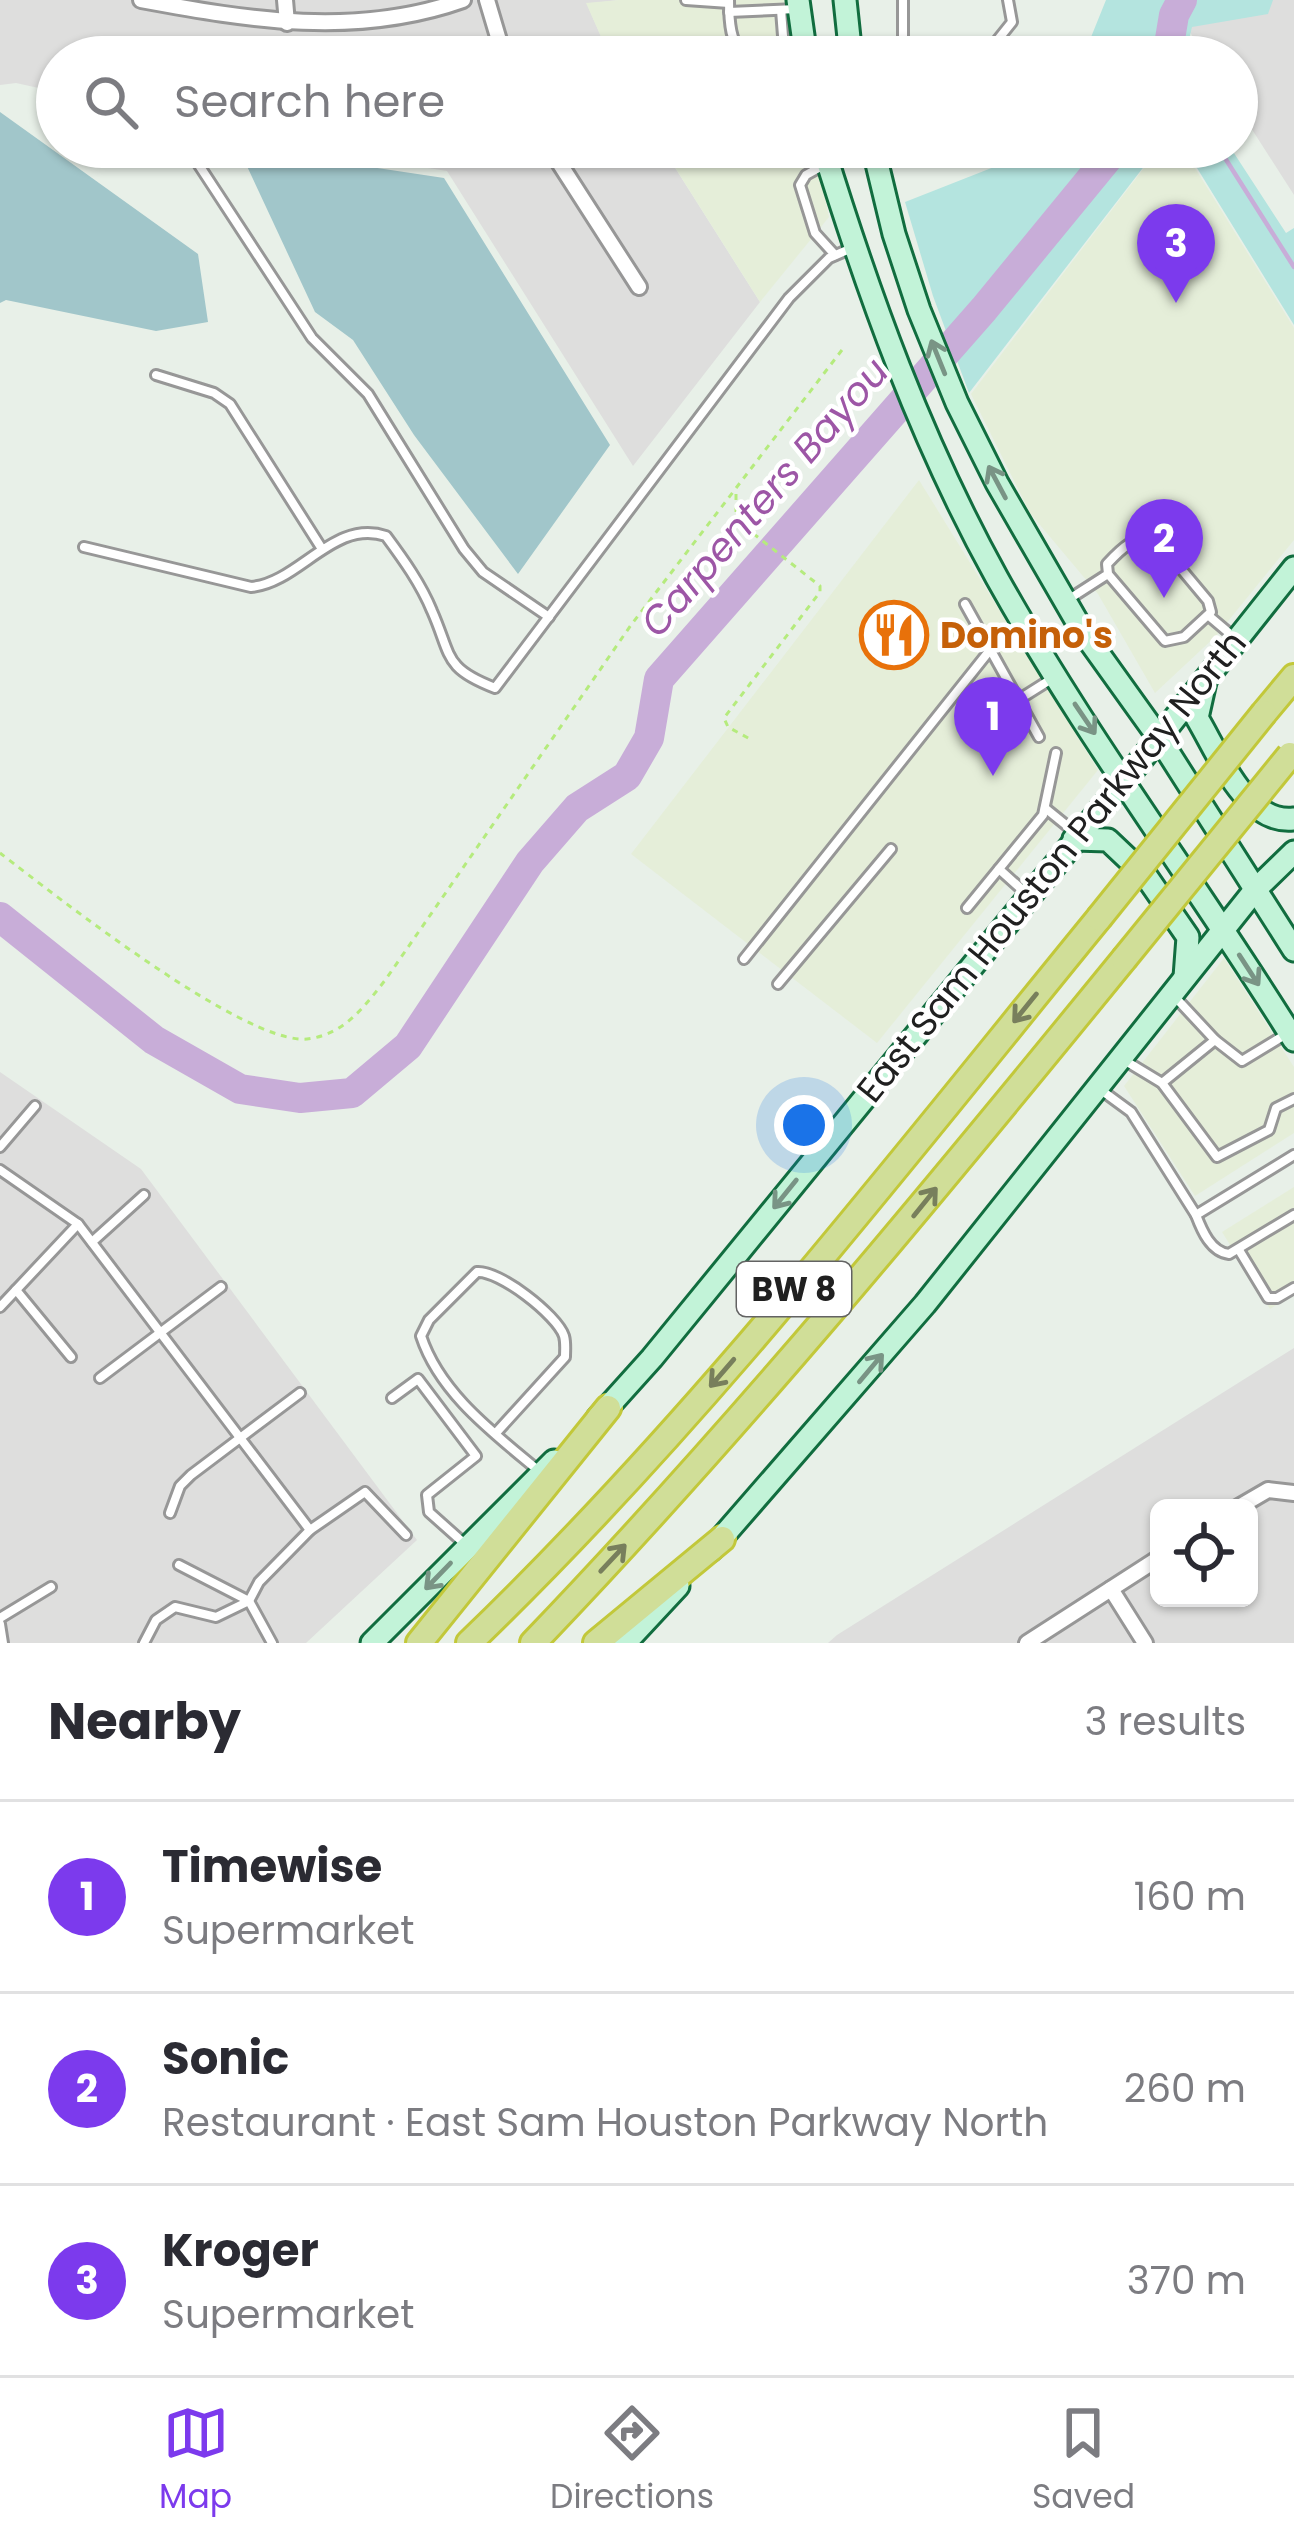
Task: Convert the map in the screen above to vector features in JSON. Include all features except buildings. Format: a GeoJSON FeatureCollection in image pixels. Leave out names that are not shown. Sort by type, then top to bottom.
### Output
{"type":"FeatureCollection","features":[{"type":"Feature","properties":{"kind":"highway","name":"East Sam Houston Parkway North"},"geometry":{"type":"LineString","coordinates":[[469,1643],[601,1507],[750,1341],[1294,677]]}},
{"type":"Feature","properties":{"kind":"highway","name":"BW 8"},"geometry":{"type":"LineString","coordinates":[[532,1643],[694,1472],[844,1301],[1292,753]]}},
{"type":"Feature","properties":{"kind":"highway"},"geometry":{"type":"LineString","coordinates":[[419,1643],[608,1408]]}},
{"type":"Feature","properties":{"kind":"highway"},"geometry":{"type":"LineString","coordinates":[[596,1643],[722,1539]]}},
{"type":"Feature","properties":{"kind":"main road"},"geometry":{"type":"LineString","coordinates":[[844,0],[848,36]]}},
{"type":"Feature","properties":{"kind":"main road"},"geometry":{"type":"LineString","coordinates":[[793,6],[796,36]]}},
{"type":"Feature","properties":{"kind":"main road"},"geometry":{"type":"LineString","coordinates":[[828,168],[844,251],[927,437],[998,580],[1292,1036]]}},
{"type":"Feature","properties":{"kind":"main road"},"geometry":{"type":"LineString","coordinates":[[880,168],[894,234],[957,403],[1065,602],[1291,938]]}},
{"type":"Feature","properties":{"kind":"main road"},"geometry":{"type":"LineString","coordinates":[[844,251],[894,234]]}},
{"type":"Feature","properties":{"kind":"main road","name":"East Sam Houston Parkway North"},"geometry":{"type":"LineString","coordinates":[[372,1643],[608,1408],[1159,739],[1294,568]]}},
{"type":"Feature","properties":{"kind":"main road"},"geometry":{"type":"LineString","coordinates":[[1207,676],[1197,718],[1231,775],[1259,811],[1281,821],[1294,819]]}},
{"type":"Feature","properties":{"kind":"main road"},"geometry":{"type":"LineString","coordinates":[[1076,837],[1108,840],[1146,875],[1188,937],[1178,985]]}},
{"type":"Feature","properties":{"kind":"main road","name":"BW 8"},"geometry":{"type":"LineString","coordinates":[[625,1643],[722,1539],[925,1304],[1178,985],[1256,890],[1294,853]]}},
{"type":"Feature","properties":{"kind":"street"},"geometry":{"type":"LineString","coordinates":[[141,0],[287,23],[394,19],[463,0]]}},
{"type":"Feature","properties":{"kind":"street"},"geometry":{"type":"LineString","coordinates":[[285,0],[287,23]]}},
{"type":"Feature","properties":{"kind":"street"},"geometry":{"type":"LineString","coordinates":[[487,0],[498,36]]}},
{"type":"Feature","properties":{"kind":"street"},"geometry":{"type":"LineString","coordinates":[[562,168],[639,287]]}},
{"type":"Feature","properties":{"kind":"street"},"geometry":{"type":"LineString","coordinates":[[1252,1499],[1268,1490],[1288,1492]]}},
{"type":"Feature","properties":{"kind":"street"},"geometry":{"type":"LineString","coordinates":[[1027,1643],[1150,1564]]}},
{"type":"Feature","properties":{"kind":"street"},"geometry":{"type":"LineString","coordinates":[[1111,1589],[1145,1643]]}},
{"type":"Feature","properties":{"kind":"lane"},"geometry":{"type":"LineString","coordinates":[[686,0],[793,6]]}},
{"type":"Feature","properties":{"kind":"lane"},"geometry":{"type":"LineString","coordinates":[[903,0],[903,36]]}},
{"type":"Feature","properties":{"kind":"lane"},"geometry":{"type":"LineString","coordinates":[[1001,36],[1012,22],[1008,0]]}},
{"type":"Feature","properties":{"kind":"lane"},"geometry":{"type":"LineString","coordinates":[[730,5],[731,36]]}},
{"type":"Feature","properties":{"kind":"lane"},"geometry":{"type":"LineString","coordinates":[[201,168],[312,338],[368,394],[464,549],[483,572],[549,617]]}},
{"type":"Feature","properties":{"kind":"lane"},"geometry":{"type":"LineString","coordinates":[[84,548],[251,587],[267,586],[322,549],[361,532],[386,536],[432,610],[445,652],[464,676],[495,688],[789,298],[805,278],[844,251],[815,233],[800,184],[813,168]]}},
{"type":"Feature","properties":{"kind":"lane"},"geometry":{"type":"LineString","coordinates":[[156,375],[214,393],[230,404],[322,549]]}},
{"type":"Feature","properties":{"kind":"lane"},"geometry":{"type":"LineString","coordinates":[[1209,616],[1178,640],[1165,641],[1108,574],[1107,564],[1133,541],[1157,540],[1208,601],[1209,616],[1237,638]]}},
{"type":"Feature","properties":{"kind":"lane"},"geometry":{"type":"LineString","coordinates":[[1065,602],[1108,574]]}},
{"type":"Feature","properties":{"kind":"lane"},"geometry":{"type":"LineString","coordinates":[[964,604],[1039,737]]}},
{"type":"Feature","properties":{"kind":"lane"},"geometry":{"type":"LineString","coordinates":[[744,959],[990,650]]}},
{"type":"Feature","properties":{"kind":"lane"},"geometry":{"type":"LineString","coordinates":[[1018,700],[1057,676]]}},
{"type":"Feature","properties":{"kind":"lane"},"geometry":{"type":"LineString","coordinates":[[967,908],[1043,815],[1056,753]]}},
{"type":"Feature","properties":{"kind":"lane"},"geometry":{"type":"LineString","coordinates":[[1045,808],[1076,837]]}},
{"type":"Feature","properties":{"kind":"lane"},"geometry":{"type":"LineString","coordinates":[[778,984],[891,849]]}},
{"type":"Feature","properties":{"kind":"lane"},"geometry":{"type":"LineString","coordinates":[[999,869],[1029,896]]}},
{"type":"Feature","properties":{"kind":"lane"},"geometry":{"type":"LineString","coordinates":[[1178,985],[1215,1040],[1242,1061],[1292,1036]]}},
{"type":"Feature","properties":{"kind":"lane"},"geometry":{"type":"LineString","coordinates":[[1162,1083],[1215,1040]]}},
{"type":"Feature","properties":{"kind":"lane"},"geometry":{"type":"LineString","coordinates":[[1120,1057],[1162,1083],[1217,1157],[1269,1130],[1276,1108],[1294,1099]]}},
{"type":"Feature","properties":{"kind":"lane"},"geometry":{"type":"LineString","coordinates":[[1097,1087],[1131,1112],[1220,1253],[1239,1250],[1294,1215]]}},
{"type":"Feature","properties":{"kind":"lane"},"geometry":{"type":"LineString","coordinates":[[0,1147],[35,1106]]}},
{"type":"Feature","properties":{"kind":"lane"},"geometry":{"type":"LineString","coordinates":[[1196,1215],[1294,1155]]}},
{"type":"Feature","properties":{"kind":"lane"},"geometry":{"type":"LineString","coordinates":[[0,1170],[78,1224],[310,1530]]}},
{"type":"Feature","properties":{"kind":"lane"},"geometry":{"type":"LineString","coordinates":[[92,1242],[144,1195]]}},
{"type":"Feature","properties":{"kind":"lane"},"geometry":{"type":"LineString","coordinates":[[0,1307],[78,1224]]}},
{"type":"Feature","properties":{"kind":"lane"},"geometry":{"type":"LineString","coordinates":[[1239,1250],[1268,1298],[1294,1288]]}},
{"type":"Feature","properties":{"kind":"lane"},"geometry":{"type":"LineString","coordinates":[[495,1434],[565,1357],[566,1340],[559,1326],[504,1277],[487,1271],[468,1277],[429,1320],[421,1336],[461,1401],[495,1434],[541,1473]]}},
{"type":"Feature","properties":{"kind":"lane"},"geometry":{"type":"LineString","coordinates":[[100,1378],[221,1287]]}},
{"type":"Feature","properties":{"kind":"lane"},"geometry":{"type":"LineString","coordinates":[[16,1290],[70,1357]]}},
{"type":"Feature","properties":{"kind":"lane"},"geometry":{"type":"LineString","coordinates":[[392,1398],[418,1379],[476,1456],[427,1495],[429,1512],[467,1546]]}},
{"type":"Feature","properties":{"kind":"lane"},"geometry":{"type":"LineString","coordinates":[[170,1513],[180,1486],[238,1436],[300,1393]]}},
{"type":"Feature","properties":{"kind":"lane"},"geometry":{"type":"LineString","coordinates":[[144,1643],[156,1620],[175,1606],[216,1617],[249,1601],[259,1582],[310,1530],[364,1492],[406,1535]]}},
{"type":"Feature","properties":{"kind":"lane"},"geometry":{"type":"LineString","coordinates":[[179,1565],[249,1601],[275,1643]]}},
{"type":"Feature","properties":{"kind":"lane"},"geometry":{"type":"LineString","coordinates":[[3,1643],[0,1621],[51,1587]]}},
{"type":"Feature","properties":{"kind":"path"},"geometry":{"type":"LineString","coordinates":[[0,854],[164,972],[251,1027],[289,1039],[338,1029],[386,980],[619,643],[845,346]]}},
{"type":"Feature","properties":{"kind":"path"},"geometry":{"type":"LineString","coordinates":[[735,492],[736,520],[814,580],[820,592],[724,718],[728,727],[750,739]]}},
{"type":"Feature","properties":{"kind":"shaded area"},"geometry":{"type":"Polygon","coordinates":[[[0,0],[619,0],[587,4],[601,36],[36,36],[36,87],[0,85],[0,0]]]}},
{"type":"Feature","properties":{"kind":"shaded area"},"geometry":{"type":"Polygon","coordinates":[[[791,0],[796,36],[601,36],[586,3],[791,0]]]}},
{"type":"Feature","properties":{"kind":"shaded area"},"geometry":{"type":"Polygon","coordinates":[[[1106,0],[1273,0],[1268,14],[1192,27],[1190,36],[1091,36],[1106,0]]]}},
{"type":"Feature","properties":{"kind":"shaded area"},"geometry":{"type":"Polygon","coordinates":[[[1169,0],[1294,0],[1294,195],[1258,139],[1258,36],[1192,36],[1169,0]]]}},
{"type":"Feature","properties":{"kind":"shaded area"},"geometry":{"type":"Polygon","coordinates":[[[0,112],[36,138],[36,168],[78,168],[198,254],[208,322],[156,331],[6,300],[0,303],[0,112]]]}},
{"type":"Feature","properties":{"kind":"shaded area"},"geometry":{"type":"Polygon","coordinates":[[[248,168],[378,168],[444,178],[610,445],[518,574],[414,435],[353,340],[315,312],[248,168]]]}},
{"type":"Feature","properties":{"kind":"shaded area"},"geometry":{"type":"Polygon","coordinates":[[[428,168],[675,168],[760,302],[633,466],[447,171],[428,168]]]}},
{"type":"Feature","properties":{"kind":"shaded area"},"geometry":{"type":"Polygon","coordinates":[[[675,168],[818,168],[829,217],[760,302],[675,168]]]}},
{"type":"Feature","properties":{"kind":"shaded area"},"geometry":{"type":"Polygon","coordinates":[[[991,168],[1143,168],[969,393],[905,202],[991,168]]]}},
{"type":"Feature","properties":{"kind":"shaded area"},"geometry":{"type":"Polygon","coordinates":[[[1144,168],[1195,168],[1294,328],[1294,540],[1216,636],[1155,693],[1098,594],[1030,513],[971,394],[1144,168]]]}},
{"type":"Feature","properties":{"kind":"shaded area"},"geometry":{"type":"Polygon","coordinates":[[[1197,168],[1244,168],[1286,233],[1294,228],[1294,325],[1197,168]]]}},
{"type":"Feature","properties":{"kind":"shaded area"},"geometry":{"type":"Polygon","coordinates":[[[919,480],[1098,770],[877,1043],[631,854],[919,480]]]}},
{"type":"Feature","properties":{"kind":"shaded area"},"geometry":{"type":"Polygon","coordinates":[[[1224,958],[1294,1067],[1294,1133],[1195,1196],[1124,1086],[1224,958]]]}},
{"type":"Feature","properties":{"kind":"shaded area"},"geometry":{"type":"Polygon","coordinates":[[[0,1072],[141,1169],[417,1540],[306,1643],[0,1643],[0,1072]]]}},
{"type":"Feature","properties":{"kind":"shaded area"},"geometry":{"type":"Polygon","coordinates":[[[1294,1187],[1294,1294],[1270,1309],[1222,1232],[1294,1187]]]}},
{"type":"Feature","properties":{"kind":"shaded area"},"geometry":{"type":"Polygon","coordinates":[[[1294,1348],[1294,1643],[828,1643],[837,1635],[1294,1348]]]}},
{"type":"Feature","properties":{"kind":"waterway","name":"Carpenters Bayou"},"geometry":{"type":"LineString","coordinates":[[1170,36],[1182,0]]}},
{"type":"Feature","properties":{"kind":"waterway","name":"Carpenters Bayou"},"geometry":{"type":"LineString","coordinates":[[0,917],[154,1040],[240,1089],[300,1098],[352,1093],[408,1046],[530,862],[577,808],[627,776],[649,738],[659,679],[984,309],[1100,168]]}},
{"type":"Feature","properties":{"kind":"waterway"},"geometry":{"type":"LineString","coordinates":[[1231,168],[1294,267]]}},
{"type":"Feature","properties":{"kind":"place","name":"Kroger"},"geometry":{"type":"Point","coordinates":[1176,303]}},
{"type":"Feature","properties":{"kind":"place","name":"Sonic"},"geometry":{"type":"Point","coordinates":[1164,598]}},
{"type":"Feature","properties":{"kind":"place","name":"Domino's"},"geometry":{"type":"Point","coordinates":[894,635]}},
{"type":"Feature","properties":{"kind":"place","name":"Timewise"},"geometry":{"type":"Point","coordinates":[993,776]}}]}
